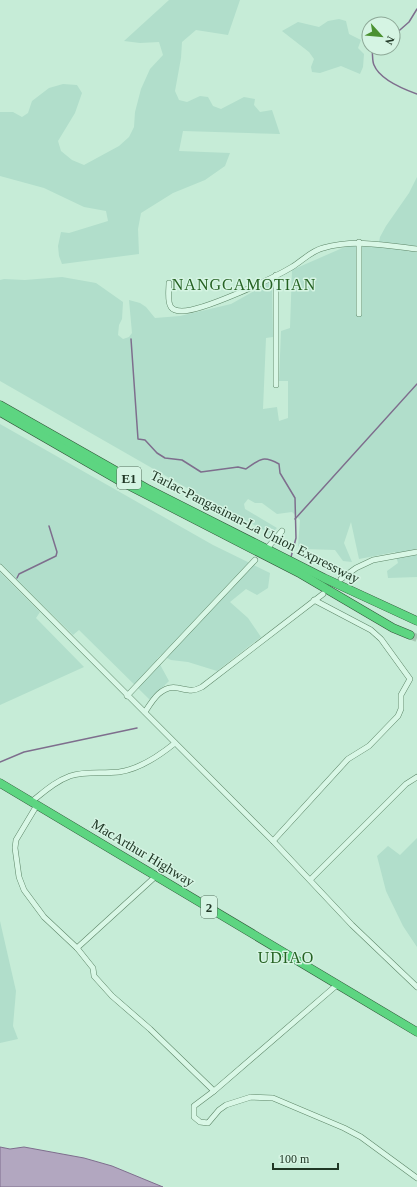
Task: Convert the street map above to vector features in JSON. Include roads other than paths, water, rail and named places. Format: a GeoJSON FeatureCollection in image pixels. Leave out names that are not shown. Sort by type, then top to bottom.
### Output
{"type":"FeatureCollection","features":[{"type":"Feature","properties":{"kind":"highway","name":"Tarlac-Pangasinan-La Union Expressway"},"geometry":{"type":"LineString","coordinates":[[0,405],[153,491],[324,578],[417,621]]}},
{"type":"Feature","properties":{"kind":"highway","name":"Tarlac-Pangasinan-La Union Expressway"},"geometry":{"type":"LineString","coordinates":[[0,412],[120,480],[301,574],[393,628],[410,635]]}},
{"type":"Feature","properties":{"kind":"highway","name":"MacArthur Highway"},"geometry":{"type":"LineString","coordinates":[[0,783],[417,1032]]}},
{"type":"Feature","properties":{"kind":"street"},"geometry":{"type":"LineString","coordinates":[[359,242],[359,314]]}},
{"type":"Feature","properties":{"kind":"street"},"geometry":{"type":"LineString","coordinates":[[169,283],[169,304],[175,310],[180,312],[226,298],[292,267],[304,257],[321,248],[359,242],[417,249]]}},
{"type":"Feature","properties":{"kind":"street"},"geometry":{"type":"LineString","coordinates":[[276,274],[276,385]]}},
{"type":"Feature","properties":{"kind":"street"},"geometry":{"type":"LineString","coordinates":[[269,546],[282,531]]}},
{"type":"Feature","properties":{"kind":"street"},"geometry":{"type":"LineString","coordinates":[[341,579],[356,568],[372,560],[417,552]]}},
{"type":"Feature","properties":{"kind":"street"},"geometry":{"type":"LineString","coordinates":[[127,696],[255,560]]}},
{"type":"Feature","properties":{"kind":"street"},"geometry":{"type":"LineString","coordinates":[[0,567],[273,841],[352,925],[417,987]]}},
{"type":"Feature","properties":{"kind":"street"},"geometry":{"type":"LineString","coordinates":[[145,712],[155,698],[168,688],[176,687],[192,691],[202,687],[323,594]]}},
{"type":"Feature","properties":{"kind":"street"},"geometry":{"type":"LineString","coordinates":[[273,841],[348,759],[369,746],[398,716],[401,711],[401,695],[410,679],[378,636],[346,616],[314,600]]}},
{"type":"Feature","properties":{"kind":"street"},"geometry":{"type":"LineString","coordinates":[[175,743],[151,760],[128,770],[118,772],[83,773],[70,776],[48,788],[34,803],[16,840],[15,848],[20,882],[24,890],[44,917],[77,948],[93,968],[94,976],[112,996],[150,1029],[214,1091]]}},
{"type":"Feature","properties":{"kind":"street"},"geometry":{"type":"LineString","coordinates":[[310,880],[406,784],[417,777]]}},
{"type":"Feature","properties":{"kind":"street"},"geometry":{"type":"LineString","coordinates":[[77,948],[156,876]]}},
{"type":"Feature","properties":{"kind":"street"},"geometry":{"type":"LineString","coordinates":[[338,984],[214,1091],[194,1106],[192,1110],[194,1117],[200,1122],[208,1123],[223,1107],[251,1097],[273,1098],[344,1128],[361,1137],[417,1178]]}},
{"type":"Feature","properties":{"kind":"waterway"},"geometry":{"type":"LineString","coordinates":[[401,29],[409,22],[417,9]]}},
{"type":"Feature","properties":{"kind":"waterway"},"geometry":{"type":"LineString","coordinates":[[372,56],[373,63],[381,75],[392,83],[417,94]]}},
{"type":"Feature","properties":{"kind":"waterway"},"geometry":{"type":"LineString","coordinates":[[131,339],[138,439],[145,440],[157,453],[165,458],[182,460],[201,472],[238,467],[246,469],[262,459],[274,461],[279,464],[280,473],[295,498],[296,538],[291,557]]}},
{"type":"Feature","properties":{"kind":"waterway"},"geometry":{"type":"LineString","coordinates":[[295,519],[417,384]]}},
{"type":"Feature","properties":{"kind":"waterway"},"geometry":{"type":"LineString","coordinates":[[17,578],[19,574],[56,556],[57,552],[49,526]]}},
{"type":"Feature","properties":{"kind":"waterway"},"geometry":{"type":"LineString","coordinates":[[0,762],[24,752],[137,728]]}},
{"type":"Feature","properties":{"kind":"tunnel"},"geometry":{"type":"LineString","coordinates":[[410,635],[417,638]]}},
{"type":"Feature","properties":{"kind":"district","name":"NANGCAMOTIAN"},"geometry":{"type":"Point","coordinates":[244,284]}},
{"type":"Feature","properties":{"kind":"district","name":"UDIAO"},"geometry":{"type":"Point","coordinates":[286,957]}}]}
